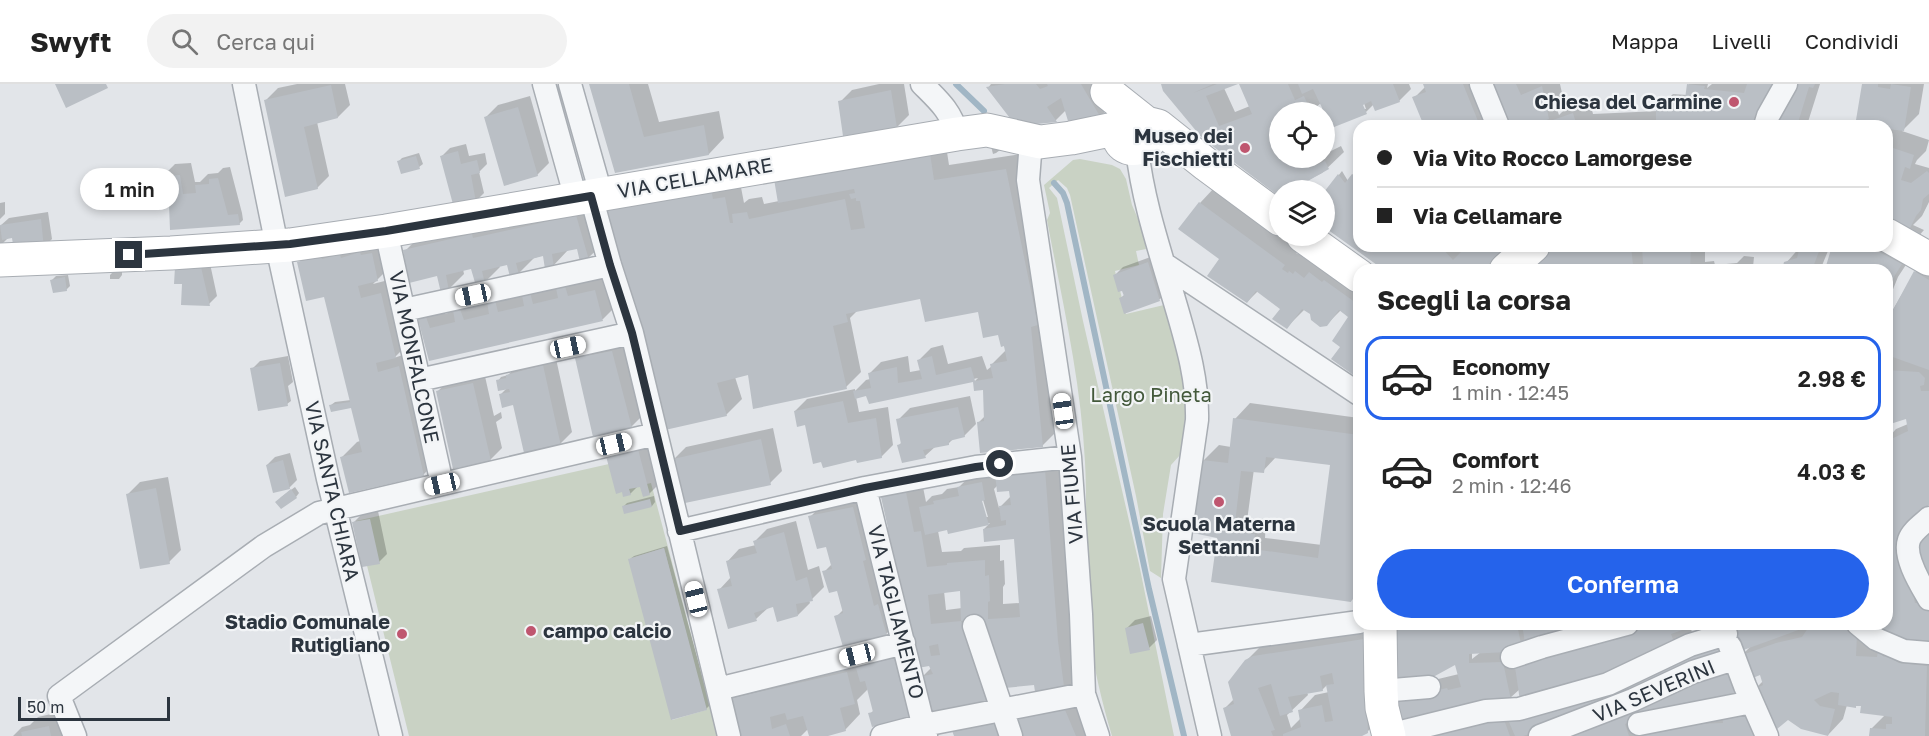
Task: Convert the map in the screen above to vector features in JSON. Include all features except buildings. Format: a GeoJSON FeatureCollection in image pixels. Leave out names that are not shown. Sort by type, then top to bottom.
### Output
{"type":"FeatureCollection","features":[{"type":"Feature","properties":{"kind":"street","name":"VIA SANTA CHIARA"},"geometry":{"type":"LineString","coordinates":[[244,84],[277,246],[336,509],[391,736]]}},
{"type":"Feature","properties":{"kind":"street"},"geometry":{"type":"LineString","coordinates":[[544,84],[589,196],[632,333],[729,736]]}},
{"type":"Feature","properties":{"kind":"street"},"geometry":{"type":"LineString","coordinates":[[570,84],[589,196]]}},
{"type":"Feature","properties":{"kind":"street"},"geometry":{"type":"LineString","coordinates":[[922,84],[944,107],[953,120],[957,134]]}},
{"type":"Feature","properties":{"kind":"street"},"geometry":{"type":"LineString","coordinates":[[1481,84],[1496,120]]}},
{"type":"Feature","properties":{"kind":"street"},"geometry":{"type":"LineString","coordinates":[[1767,120],[1786,84]]}},
{"type":"Feature","properties":{"kind":"street"},"geometry":{"type":"LineString","coordinates":[[1104,88],[1133,134],[1141,181],[1191,357],[1197,395],[1197,420],[1174,579],[1210,736]]}},
{"type":"Feature","properties":{"kind":"street","name":"VIA CELLAMARE"},"geometry":{"type":"LineString","coordinates":[[0,260],[277,246],[386,231],[987,130],[1031,141],[1051,142],[1071,138],[1133,134]]}},
{"type":"Feature","properties":{"kind":"street"},"geometry":{"type":"LineString","coordinates":[[1133,134],[1155,146],[1207,165],[1269,211]]}},
{"type":"Feature","properties":{"kind":"street","name":"VIA FIUME"},"geometry":{"type":"LineString","coordinates":[[1031,141],[1028,180],[1070,457],[1082,614],[1083,694],[1098,736]]}},
{"type":"Feature","properties":{"kind":"street","name":"VIA MONFALCONE"},"geometry":{"type":"LineString","coordinates":[[386,231],[442,484]]}},
{"type":"Feature","properties":{"kind":"street"},"geometry":{"type":"LineString","coordinates":[[1893,238],[1929,259]]}},
{"type":"Feature","properties":{"kind":"street"},"geometry":{"type":"LineString","coordinates":[[1317,246],[1353,272]]}},
{"type":"Feature","properties":{"kind":"street"},"geometry":{"type":"LineString","coordinates":[[1513,264],[1526,252]]}},
{"type":"Feature","properties":{"kind":"street"},"geometry":{"type":"LineString","coordinates":[[1164,264],[1353,390]]}},
{"type":"Feature","properties":{"kind":"street"},"geometry":{"type":"LineString","coordinates":[[404,310],[610,265]]}},
{"type":"Feature","properties":{"kind":"street"},"geometry":{"type":"LineString","coordinates":[[419,380],[632,333]]}},
{"type":"Feature","properties":{"kind":"street"},"geometry":{"type":"LineString","coordinates":[[75,736],[59,696],[264,546],[319,513],[656,434]]}},
{"type":"Feature","properties":{"kind":"street"},"geometry":{"type":"LineString","coordinates":[[680,531],[865,488],[976,467],[1070,457]]}},
{"type":"Feature","properties":{"kind":"street","name":"VIA TAGLIAMENTO"},"geometry":{"type":"LineString","coordinates":[[865,488],[925,731]]}},
{"type":"Feature","properties":{"kind":"street"},"geometry":{"type":"LineString","coordinates":[[1929,518],[1908,540],[1914,571],[1929,599]]}},
{"type":"Feature","properties":{"kind":"street"},"geometry":{"type":"LineString","coordinates":[[1189,645],[1353,623]]}},
{"type":"Feature","properties":{"kind":"street"},"geometry":{"type":"LineString","coordinates":[[974,626],[1011,736]]}},
{"type":"Feature","properties":{"kind":"street"},"geometry":{"type":"LineString","coordinates":[[1380,630],[1382,708],[1387,736],[1479,713],[1519,709],[1608,684],[1722,630]]}},
{"type":"Feature","properties":{"kind":"street"},"geometry":{"type":"LineString","coordinates":[[1512,657],[1542,646],[1604,630]]}},
{"type":"Feature","properties":{"kind":"street"},"geometry":{"type":"LineString","coordinates":[[1724,630],[1734,659],[1767,736]]}},
{"type":"Feature","properties":{"kind":"street"},"geometry":{"type":"LineString","coordinates":[[1865,630],[1876,639],[1904,651],[1929,653]]}},
{"type":"Feature","properties":{"kind":"street"},"geometry":{"type":"LineString","coordinates":[[718,690],[904,643]]}},
{"type":"Feature","properties":{"kind":"street","name":"VIA SEVERINI"},"geometry":{"type":"LineString","coordinates":[[1540,736],[1633,700],[1707,667],[1734,659]]}},
{"type":"Feature","properties":{"kind":"street"},"geometry":{"type":"LineString","coordinates":[[1381,691],[1430,687]]}},
{"type":"Feature","properties":{"kind":"street"},"geometry":{"type":"LineString","coordinates":[[882,736],[925,731],[1002,710],[1083,694]]}},
{"type":"Feature","properties":{"kind":"street"},"geometry":{"type":"LineString","coordinates":[[1639,724],[1752,702]]}},
{"type":"Feature","properties":{"kind":"green space","name":"Largo Pineta"},"geometry":{"type":"Polygon","coordinates":[[[1080,159],[1112,165],[1120,169],[1126,179],[1132,205],[1142,228],[1146,249],[1136,251],[1139,265],[1115,271],[1126,314],[1164,305],[1189,391],[1181,454],[1171,465],[1163,514],[1161,578],[1150,571],[1136,496],[1070,195],[1067,188],[1058,180],[1049,188],[1057,198],[1139,564],[1174,736],[1112,736],[1093,657],[1086,588],[1086,483],[1083,431],[1070,340],[1047,220],[1050,213],[1044,185],[1073,160],[1080,159]]]}},
{"type":"Feature","properties":{"kind":"green space","name":"campo calcio"},"geometry":{"type":"Polygon","coordinates":[[[609,464],[617,491],[651,483],[718,736],[409,736],[356,521],[609,464]],[[664,548],[629,559],[672,720],[706,710],[664,548]]]}},
{"type":"Feature","properties":{"kind":"waterway"},"geometry":{"type":"LineString","coordinates":[[956,84],[984,111]]}},
{"type":"Feature","properties":{"kind":"waterway"},"geometry":{"type":"LineString","coordinates":[[1054,183],[1063,193],[1067,203],[1149,589],[1184,736]]}},
{"type":"Feature","properties":{"kind":"place","name":"Chiesa del Carmine"},"geometry":{"type":"Point","coordinates":[1734,102]}},
{"type":"Feature","properties":{"kind":"place","name":"Museo dei Fischietti"},"geometry":{"type":"Point","coordinates":[1245,148]}},
{"type":"Feature","properties":{"kind":"place","name":"Scuola Materna Settanni"},"geometry":{"type":"Point","coordinates":[1219,502]}},
{"type":"Feature","properties":{"kind":"place","name":"campo calcio"},"geometry":{"type":"Point","coordinates":[531,631]}},
{"type":"Feature","properties":{"kind":"place","name":"Stadio Comunale Rutigliano"},"geometry":{"type":"Point","coordinates":[402,634]}},
{"type":"Feature","properties":{"kind":"route"},"geometry":{"type":"LineString","coordinates":[[129,255],[277,246],[386,231],[591,196],[632,333],[680,531],[865,488],[1000,464]]}}]}
